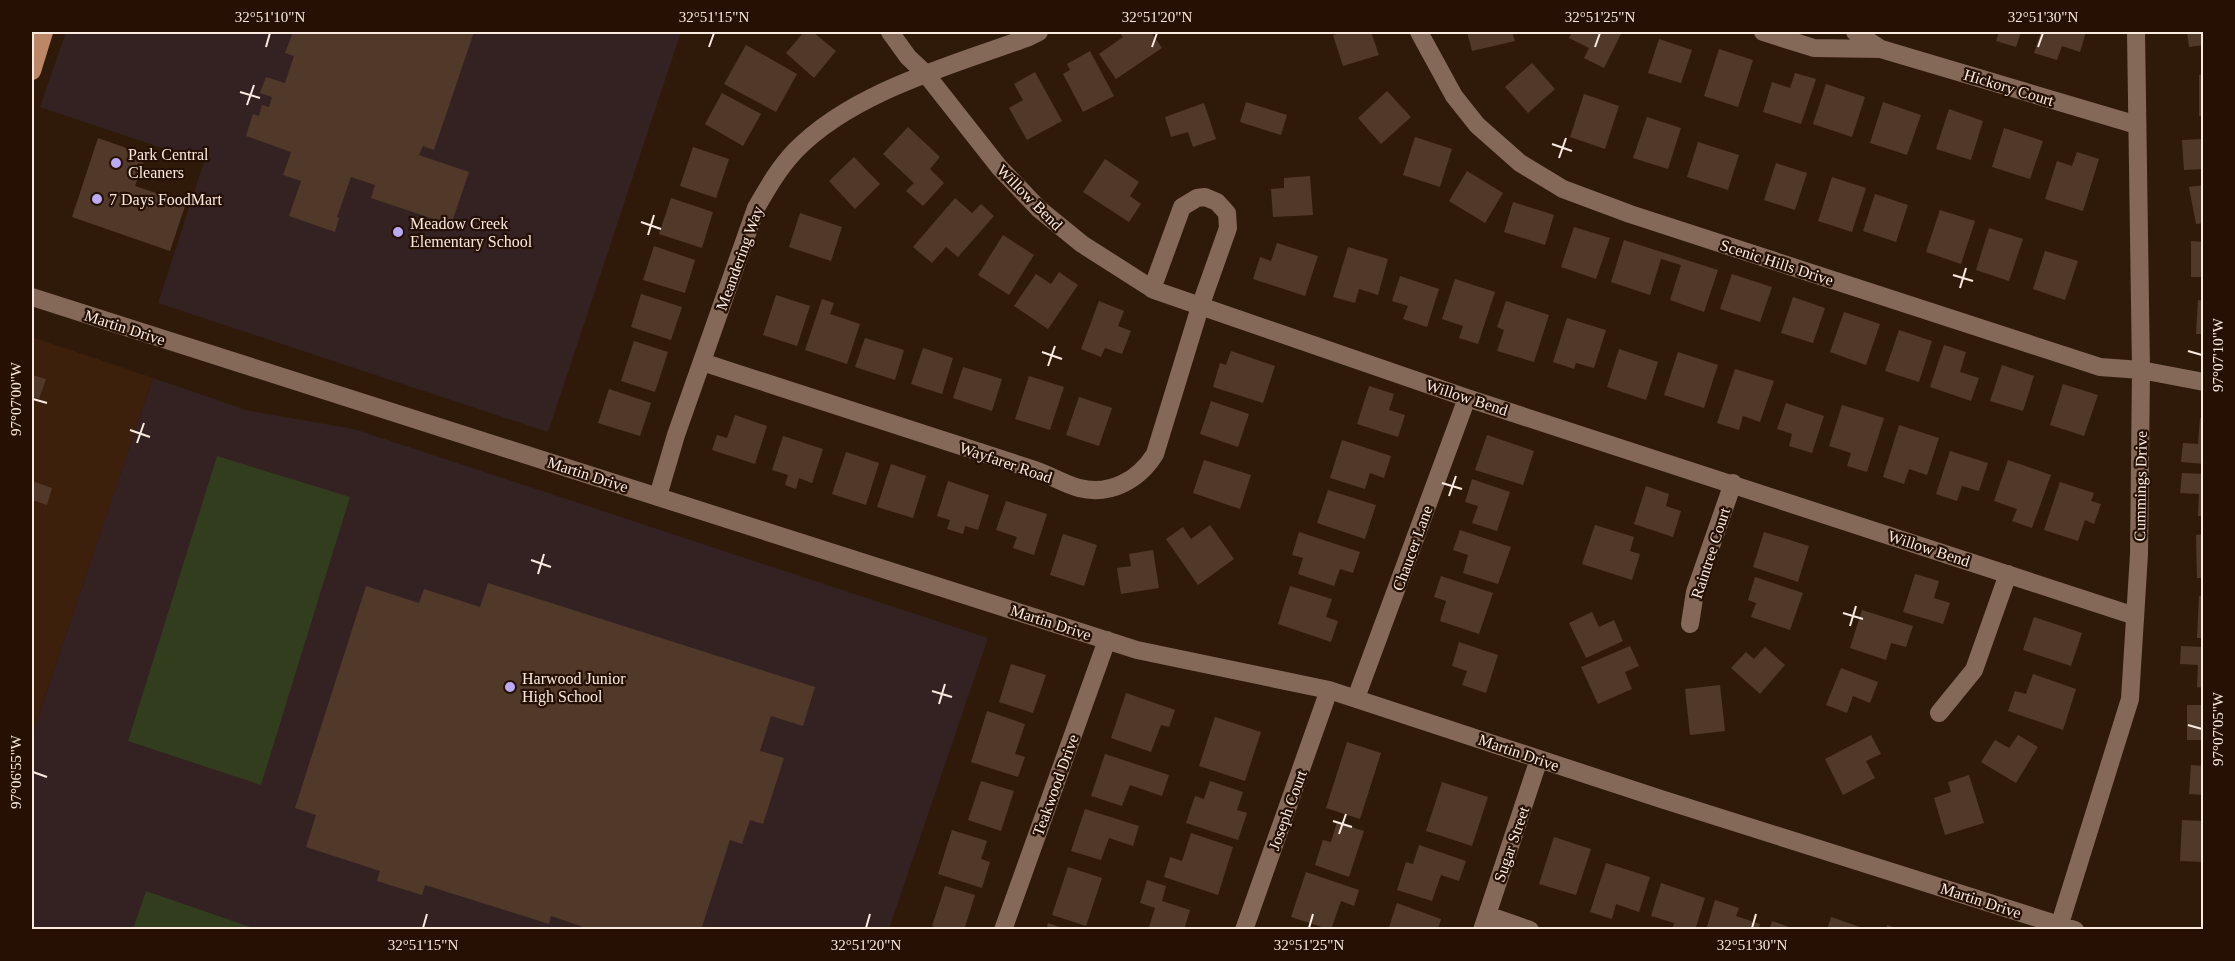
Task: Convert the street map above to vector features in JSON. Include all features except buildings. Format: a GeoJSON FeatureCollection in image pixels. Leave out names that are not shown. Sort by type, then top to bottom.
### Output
{"type":"FeatureCollection","features":[{"type":"Feature","properties":{"kind":"main road"},"geometry":{"type":"LineString","coordinates":[[32,71],[38,41]]}},
{"type":"Feature","properties":{"kind":"street","name":"Willow Bend"},"geometry":{"type":"LineString","coordinates":[[890,32],[999,167],[1039,209],[1082,244],[1152,289],[1467,398],[2135,616]]}},
{"type":"Feature","properties":{"kind":"street","name":"Meandering Way"},"geometry":{"type":"LineString","coordinates":[[658,496],[676,435],[756,208],[771,181],[785,163],[813,134],[888,90],[925,73],[1039,32]]}},
{"type":"Feature","properties":{"kind":"street","name":"Scenic Hills Drive"},"geometry":{"type":"LineString","coordinates":[[1419,32],[1454,96],[1477,125],[1520,163],[1563,189],[1630,214],[2100,367],[2141,370],[2204,382]]}},
{"type":"Feature","properties":{"kind":"street","name":"Hickory Court"},"geometry":{"type":"LineString","coordinates":[[1763,32],[1814,48],[1881,49],[2136,125]]}},
{"type":"Feature","properties":{"kind":"street","name":"Hickory Court"},"geometry":{"type":"LineString","coordinates":[[1855,32],[1881,49]]}},
{"type":"Feature","properties":{"kind":"street","name":"Cummings Drive"},"geometry":{"type":"LineString","coordinates":[[2064,928],[2130,699],[2139,554],[2141,370],[2136,32]]}},
{"type":"Feature","properties":{"kind":"street","name":"Wayfarer Road"},"geometry":{"type":"LineString","coordinates":[[702,362],[1035,470],[1081,489],[1101,490],[1116,487],[1133,479],[1149,464],[1155,454],[1200,307],[1228,228],[1228,217],[1223,207],[1210,198],[1197,198],[1182,207],[1152,289]]}},
{"type":"Feature","properties":{"kind":"street","name":"Martin Drive"},"geometry":{"type":"LineString","coordinates":[[32,297],[1137,650],[1329,690],[1356,698],[2064,928]]}},
{"type":"Feature","properties":{"kind":"street","name":"Chaucer Lane"},"geometry":{"type":"LineString","coordinates":[[1356,698],[1467,398]]}},
{"type":"Feature","properties":{"kind":"street","name":"Raintree Court"},"geometry":{"type":"LineString","coordinates":[[1690,624],[1695,592],[1733,483]]}},
{"type":"Feature","properties":{"kind":"street"},"geometry":{"type":"LineString","coordinates":[[1939,713],[1974,670],[2008,574]]}},
{"type":"Feature","properties":{"kind":"street","name":"Teakwood Drive"},"geometry":{"type":"LineString","coordinates":[[1003,930],[1107,640]]}},
{"type":"Feature","properties":{"kind":"street","name":"Joseph Court"},"geometry":{"type":"LineString","coordinates":[[1244,930],[1329,690]]}},
{"type":"Feature","properties":{"kind":"street","name":"Sugar Street"},"geometry":{"type":"LineString","coordinates":[[1485,922],[1539,759]]}},
{"type":"Feature","properties":{"kind":"street"},"geometry":{"type":"LineString","coordinates":[[1485,922],[1530,930]]}},
{"type":"Feature","properties":{"kind":"shaded area","name":"Meadow Creek Elementary School"},"geometry":{"type":"Polygon","coordinates":[[[66,32],[681,32],[548,432],[158,303],[204,162],[40,107],[66,32]]]}},
{"type":"Feature","properties":{"kind":"shaded area"},"geometry":{"type":"Polygon","coordinates":[[[32,337],[153,378],[32,735],[32,337]]]}},
{"type":"Feature","properties":{"kind":"shaded area","name":"Harwood Junior High School"},"geometry":{"type":"Polygon","coordinates":[[[153,378],[249,411],[354,429],[988,638],[889,929],[32,930],[32,735],[153,378]]]}},
{"type":"Feature","properties":{"kind":"green space"},"geometry":{"type":"Polygon","coordinates":[[[217,456],[350,497],[261,785],[128,741],[217,456]]]}},
{"type":"Feature","properties":{"kind":"green space"},"geometry":{"type":"Polygon","coordinates":[[[146,891],[256,929],[133,929],[146,891]]]}},
{"type":"Feature","properties":{"kind":"place","name":"Park Central Cleaners"},"geometry":{"type":"Point","coordinates":[116,163]}},
{"type":"Feature","properties":{"kind":"place","name":"7 Days FoodMart"},"geometry":{"type":"Point","coordinates":[97,199]}},
{"type":"Feature","properties":{"kind":"place","name":"Meadow Creek Elementary School"},"geometry":{"type":"Point","coordinates":[398,232]}},
{"type":"Feature","properties":{"kind":"place","name":"Harwood Junior High School"},"geometry":{"type":"Point","coordinates":[510,687]}}]}
